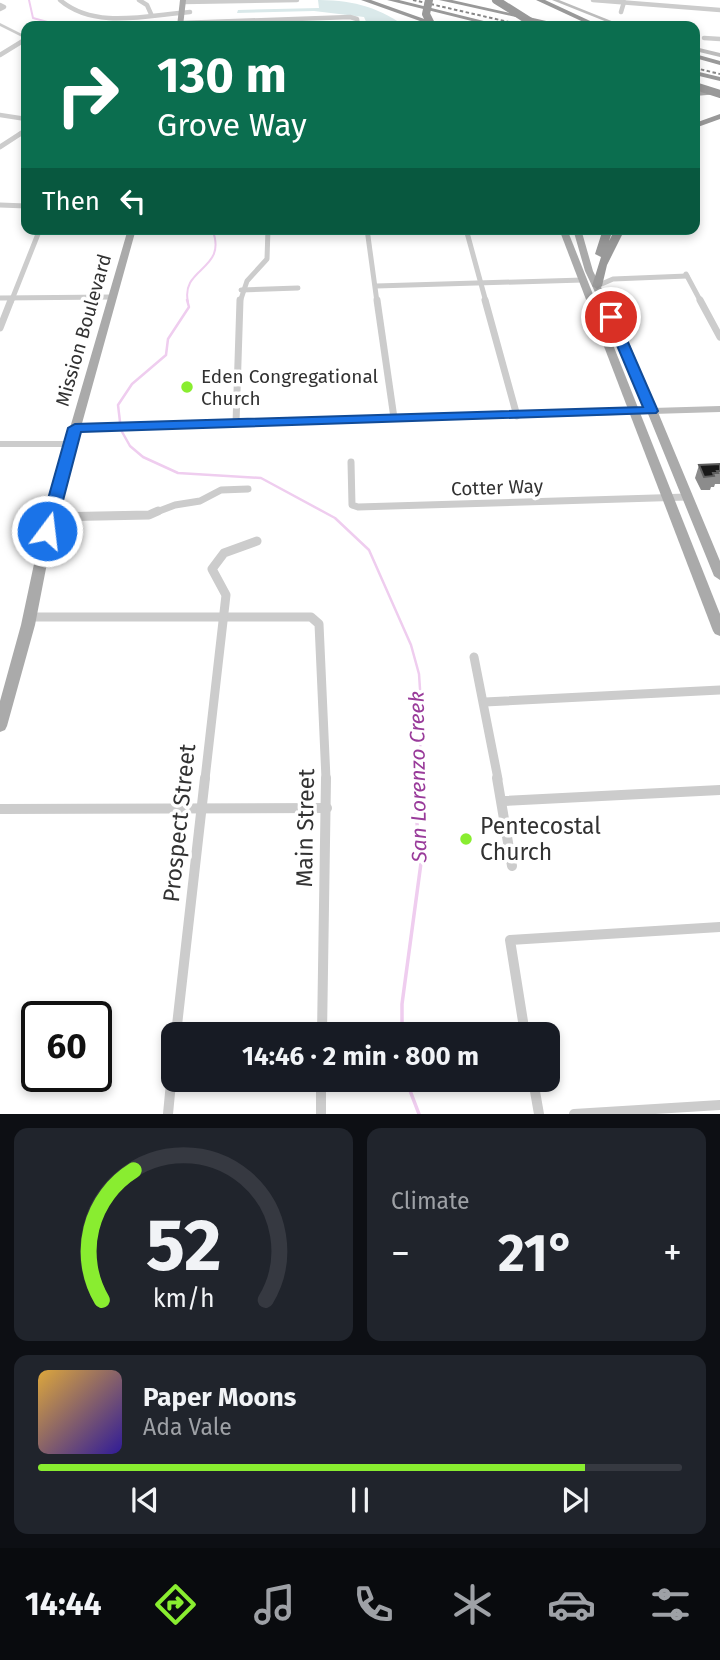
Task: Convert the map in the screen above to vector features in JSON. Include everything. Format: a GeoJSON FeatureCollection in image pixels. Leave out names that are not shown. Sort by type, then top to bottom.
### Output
{"type":"FeatureCollection","features":[{"type":"Feature","properties":{"kind":"highway"},"geometry":{"type":"LineString","coordinates":[[358,0],[409,21]]}},
{"type":"Feature","properties":{"kind":"highway"},"geometry":{"type":"LineString","coordinates":[[365,0],[426,21]]}},
{"type":"Feature","properties":{"kind":"highway"},"geometry":{"type":"LineString","coordinates":[[390,0],[479,21]]}},
{"type":"Feature","properties":{"kind":"highway"},"geometry":{"type":"LineString","coordinates":[[430,21],[426,13],[430,0],[522,21]]}},
{"type":"Feature","properties":{"kind":"highway"},"geometry":{"type":"LineString","coordinates":[[442,0],[541,21]]}},
{"type":"Feature","properties":{"kind":"highway"},"geometry":{"type":"LineString","coordinates":[[496,0],[529,21]]}},
{"type":"Feature","properties":{"kind":"highway"},"geometry":{"type":"LineString","coordinates":[[505,0],[518,21]]}},
{"type":"Feature","properties":{"kind":"highway"},"geometry":{"type":"LineString","coordinates":[[539,0],[586,21]]}},
{"type":"Feature","properties":{"kind":"highway"},"geometry":{"type":"LineString","coordinates":[[700,56],[720,61]]}},
{"type":"Feature","properties":{"kind":"highway"},"geometry":{"type":"LineString","coordinates":[[700,74],[720,79]]}},
{"type":"Feature","properties":{"kind":"highway"},"geometry":{"type":"LineString","coordinates":[[700,82],[719,90]]}},
{"type":"Feature","properties":{"kind":"highway"},"geometry":{"type":"LineString","coordinates":[[700,90],[719,90]]}},
{"type":"Feature","properties":{"kind":"highway"},"geometry":{"type":"LineString","coordinates":[[700,124],[720,116]]}},
{"type":"Feature","properties":{"kind":"highway"},"geometry":{"type":"LineString","coordinates":[[597,286],[614,235]]}},
{"type":"Feature","properties":{"kind":"main road"},"geometry":{"type":"LineString","coordinates":[[555,0],[608,21]]}},
{"type":"Feature","properties":{"kind":"main road"},"geometry":{"type":"LineString","coordinates":[[185,21],[187,1]]}},
{"type":"Feature","properties":{"kind":"main road","name":"Mission Boulevard"},"geometry":{"type":"LineString","coordinates":[[0,726],[30,617],[50,517],[130,235]]}},
{"type":"Feature","properties":{"kind":"main road"},"geometry":{"type":"LineString","coordinates":[[565,235],[720,631]]}},
{"type":"Feature","properties":{"kind":"main road"},"geometry":{"type":"LineString","coordinates":[[579,235],[586,262],[720,576]]}},
{"type":"Feature","properties":{"kind":"main road"},"geometry":{"type":"LineString","coordinates":[[75,428],[720,409]]}},
{"type":"Feature","properties":{"kind":"street"},"geometry":{"type":"LineString","coordinates":[[60,0],[71,10],[93,16],[186,12]]}},
{"type":"Feature","properties":{"kind":"street"},"geometry":{"type":"LineString","coordinates":[[139,0],[148,5],[151,14]]}},
{"type":"Feature","properties":{"kind":"street"},"geometry":{"type":"LineString","coordinates":[[187,1],[297,0]]}},
{"type":"Feature","properties":{"kind":"street"},"geometry":{"type":"LineString","coordinates":[[593,0],[720,10]]}},
{"type":"Feature","properties":{"kind":"street"},"geometry":{"type":"LineString","coordinates":[[621,12],[624,2]]}},
{"type":"Feature","properties":{"kind":"street"},"geometry":{"type":"LineString","coordinates":[[325,21],[354,18],[356,21]]}},
{"type":"Feature","properties":{"kind":"street"},"geometry":{"type":"LineString","coordinates":[[0,24],[21,35]]}},
{"type":"Feature","properties":{"kind":"street"},"geometry":{"type":"LineString","coordinates":[[704,38],[720,39]]}},
{"type":"Feature","properties":{"kind":"street"},"geometry":{"type":"LineString","coordinates":[[0,55],[21,41]]}},
{"type":"Feature","properties":{"kind":"street"},"geometry":{"type":"LineString","coordinates":[[0,115],[21,118]]}},
{"type":"Feature","properties":{"kind":"street"},"geometry":{"type":"LineString","coordinates":[[17,118],[21,115]]}},
{"type":"Feature","properties":{"kind":"street"},"geometry":{"type":"LineString","coordinates":[[0,147],[21,133]]}},
{"type":"Feature","properties":{"kind":"street"},"geometry":{"type":"LineString","coordinates":[[0,205],[21,206]]}},
{"type":"Feature","properties":{"kind":"street"},"geometry":{"type":"LineString","coordinates":[[0,328],[38,235]]}},
{"type":"Feature","properties":{"kind":"street"},"geometry":{"type":"LineString","coordinates":[[236,423],[241,290],[267,259],[268,235]]}},
{"type":"Feature","properties":{"kind":"street"},"geometry":{"type":"LineString","coordinates":[[368,235],[394,418]]}},
{"type":"Feature","properties":{"kind":"street"},"geometry":{"type":"LineString","coordinates":[[468,235],[517,416]]}},
{"type":"Feature","properties":{"kind":"street"},"geometry":{"type":"LineString","coordinates":[[597,286],[613,279],[686,274],[720,337]]}},
{"type":"Feature","properties":{"kind":"street"},"geometry":{"type":"LineString","coordinates":[[376,286],[583,279]]}},
{"type":"Feature","properties":{"kind":"street"},"geometry":{"type":"LineString","coordinates":[[241,290],[298,288]]}},
{"type":"Feature","properties":{"kind":"street"},"geometry":{"type":"LineString","coordinates":[[0,298],[112,297]]}},
{"type":"Feature","properties":{"kind":"street"},"geometry":{"type":"LineString","coordinates":[[0,444],[71,444]]}},
{"type":"Feature","properties":{"kind":"street","name":"Cotter Way"},"geometry":{"type":"LineString","coordinates":[[351,462],[352,505],[358,507],[687,497]]}},
{"type":"Feature","properties":{"kind":"street"},"geometry":{"type":"LineString","coordinates":[[50,517],[149,515],[175,505],[200,501],[221,490],[248,489]]}},
{"type":"Feature","properties":{"kind":"street","name":"Prospect Street"},"geometry":{"type":"LineString","coordinates":[[177,1022],[226,595],[212,569],[213,562],[239,545],[257,541]]}},
{"type":"Feature","properties":{"kind":"street"},"geometry":{"type":"LineString","coordinates":[[30,617],[223,615]]}},
{"type":"Feature","properties":{"kind":"street","name":"Main Street"},"geometry":{"type":"LineString","coordinates":[[223,615],[306,615],[318,624],[327,742],[322,1022]]}},
{"type":"Feature","properties":{"kind":"street"},"geometry":{"type":"LineString","coordinates":[[474,657],[485,702],[512,866]]}},
{"type":"Feature","properties":{"kind":"street"},"geometry":{"type":"LineString","coordinates":[[485,702],[720,690]]}},
{"type":"Feature","properties":{"kind":"street"},"geometry":{"type":"LineString","coordinates":[[503,801],[720,790]]}},
{"type":"Feature","properties":{"kind":"street"},"geometry":{"type":"LineString","coordinates":[[0,809],[327,808]]}},
{"type":"Feature","properties":{"kind":"street"},"geometry":{"type":"LineString","coordinates":[[523,1022],[510,940],[720,927]]}},
{"type":"Feature","properties":{"kind":"street"},"geometry":{"type":"LineString","coordinates":[[168,1114],[170,1092]]}},
{"type":"Feature","properties":{"kind":"street"},"geometry":{"type":"LineString","coordinates":[[321,1092],[321,1114]]}},
{"type":"Feature","properties":{"kind":"street"},"geometry":{"type":"LineString","coordinates":[[535,1092],[539,1114]]}},
{"type":"Feature","properties":{"kind":"street"},"geometry":{"type":"LineString","coordinates":[[574,1114],[720,1105]]}},
{"type":"Feature","properties":{"kind":"shaded area"},"geometry":{"type":"Polygon","coordinates":[[[318,0],[339,1],[362,5],[397,21],[366,21],[364,17],[314,11],[237,13],[238,10],[319,8],[318,0]]]}},
{"type":"Feature","properties":{"kind":"building"},"geometry":{"type":"Polygon","coordinates":[[[720,464],[718,473],[704,477],[699,465],[720,464]]]}},
{"type":"Feature","properties":{"kind":"waterway","name":"San Lorenzo Creek"},"geometry":{"type":"LineString","coordinates":[[29,0],[33,18],[44,21]]}},
{"type":"Feature","properties":{"kind":"waterway","name":"San Lorenzo Creek"},"geometry":{"type":"LineString","coordinates":[[188,302],[187,290],[191,282],[214,253],[214,235]]}},
{"type":"Feature","properties":{"kind":"waterway","name":"San Lorenzo Creek"},"geometry":{"type":"LineString","coordinates":[[187,300],[189,307],[168,339],[166,355],[132,384],[118,405],[121,430],[130,446],[143,457],[178,473],[261,478],[335,518],[369,550],[411,645],[419,674],[422,719],[418,779]]}},
{"type":"Feature","properties":{"kind":"waterway","name":"San Lorenzo Creek"},"geometry":{"type":"LineString","coordinates":[[402,1022],[402,1004],[421,863],[416,813],[418,778]]}},
{"type":"Feature","properties":{"kind":"waterway","name":"San Lorenzo Creek"},"geometry":{"type":"LineString","coordinates":[[411,1092],[419,1114]]}},
{"type":"Feature","properties":{"kind":"railway"},"geometry":{"type":"LineString","coordinates":[[413,0],[504,21]]}},
{"type":"Feature","properties":{"kind":"railway"},"geometry":{"type":"LineString","coordinates":[[700,69],[720,74]]}},
{"type":"Feature","properties":{"kind":"place","name":"Eden Congregational Church"},"geometry":{"type":"Point","coordinates":[187,387]}},
{"type":"Feature","properties":{"kind":"place","name":"Pentecostal Church"},"geometry":{"type":"Point","coordinates":[466,839]}},
{"type":"Feature","properties":{"kind":"route"},"geometry":{"type":"LineString","coordinates":[[47,531],[75,428],[651,411],[611,317]]}}]}
